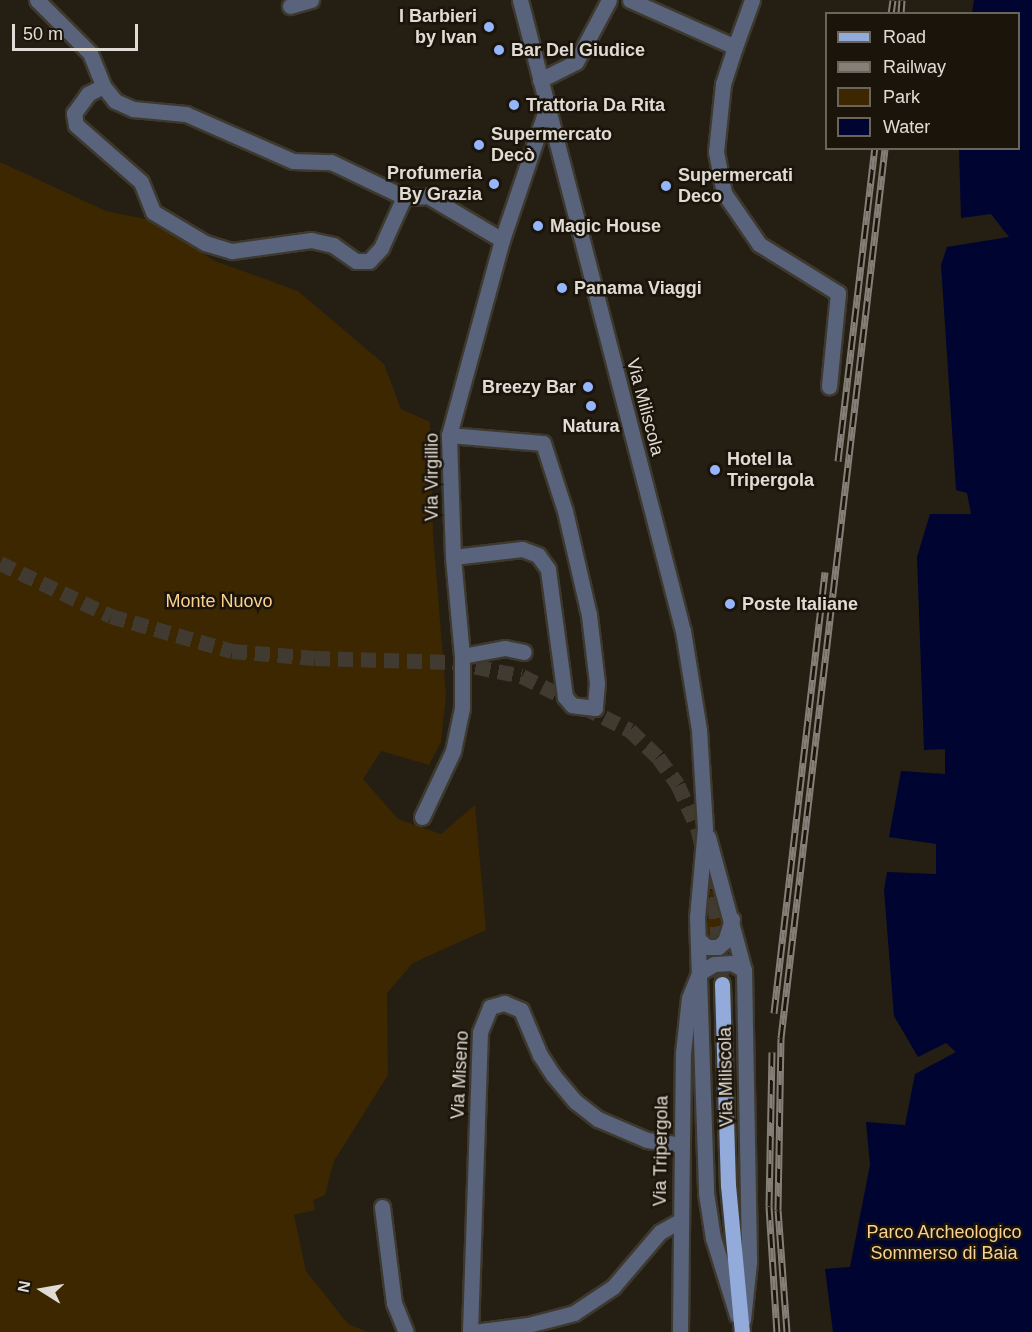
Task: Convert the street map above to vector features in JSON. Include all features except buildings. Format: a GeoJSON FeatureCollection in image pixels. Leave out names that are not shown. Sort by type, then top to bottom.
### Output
{"type":"FeatureCollection","features":[{"type":"Feature","properties":{"kind":"main road","name":"Via Miliscola"},"geometry":{"type":"LineString","coordinates":[[722,984],[728,1185],[742,1331]]}},
{"type":"Feature","properties":{"kind":"street"},"geometry":{"type":"LineString","coordinates":[[37,0],[90,53],[103,86],[115,101],[133,109],[186,114],[293,161],[331,162],[404,197],[428,196],[502,240]]}},
{"type":"Feature","properties":{"kind":"street"},"geometry":{"type":"LineString","coordinates":[[290,6],[311,0]]}},
{"type":"Feature","properties":{"kind":"street","name":"Via Miliscola"},"geometry":{"type":"LineString","coordinates":[[520,0],[683,631],[699,730],[705,828],[698,939],[708,1216],[742,1331]]}},
{"type":"Feature","properties":{"kind":"street"},"geometry":{"type":"LineString","coordinates":[[540,80],[576,62],[609,0]]}},
{"type":"Feature","properties":{"kind":"street"},"geometry":{"type":"LineString","coordinates":[[630,0],[735,47]]}},
{"type":"Feature","properties":{"kind":"street"},"geometry":{"type":"LineString","coordinates":[[752,0],[723,84],[716,152],[724,193],[759,244],[838,293],[829,387]]}},
{"type":"Feature","properties":{"kind":"street"},"geometry":{"type":"LineString","coordinates":[[103,86],[88,94],[74,113],[76,125],[141,182],[153,212],[205,243],[231,251],[311,240],[333,245],[356,261],[369,261],[381,248],[404,197]]}},
{"type":"Feature","properties":{"kind":"street","name":"Via Virgillio"},"geometry":{"type":"LineString","coordinates":[[422,817],[453,751],[462,708],[462,656],[453,557],[449,435],[502,240],[547,107]]}},
{"type":"Feature","properties":{"kind":"street"},"geometry":{"type":"LineString","coordinates":[[449,435],[543,443],[587,603],[597,683],[595,708],[572,705],[565,697],[549,569],[538,555],[522,549],[453,557]]}},
{"type":"Feature","properties":{"kind":"street"},"geometry":{"type":"LineString","coordinates":[[462,656],[505,648],[524,652]]}},
{"type":"Feature","properties":{"kind":"street","name":"Via Miliscola"},"geometry":{"type":"LineString","coordinates":[[705,828],[733,918],[744,970],[749,1262],[742,1331]]}},
{"type":"Feature","properties":{"kind":"street"},"geometry":{"type":"LineString","coordinates":[[698,939],[707,947],[718,947],[725,941],[733,918]]}},
{"type":"Feature","properties":{"kind":"street"},"geometry":{"type":"LineString","coordinates":[[699,974],[720,962],[744,970]]}},
{"type":"Feature","properties":{"kind":"street","name":"Via Tripergola"},"geometry":{"type":"LineString","coordinates":[[680,1332],[683,1039],[689,998],[699,974]]}},
{"type":"Feature","properties":{"kind":"street","name":"Via Miseno"},"geometry":{"type":"LineString","coordinates":[[472,1332],[480,1032],[490,1007],[504,1003],[520,1010],[540,1055],[554,1075],[576,1102],[598,1119],[647,1140],[681,1145]]}},
{"type":"Feature","properties":{"kind":"street"},"geometry":{"type":"LineString","coordinates":[[382,1207],[394,1303],[406,1332]]}},
{"type":"Feature","properties":{"kind":"street"},"geometry":{"type":"LineString","coordinates":[[472,1332],[528,1325],[574,1313],[613,1287],[660,1232],[680,1221]]}},
{"type":"Feature","properties":{"kind":"green space","name":"Monte Nuovo"},"geometry":{"type":"Polygon","coordinates":[[[0,162],[106,211],[150,220],[215,261],[298,291],[384,364],[401,409],[430,422],[433,534],[446,695],[441,742],[429,765],[381,751],[363,779],[398,819],[441,834],[475,805],[486,930],[413,963],[387,993],[388,1075],[334,1161],[325,1195],[313,1200],[315,1210],[294,1215],[306,1271],[348,1324],[368,1332],[0,1332],[0,162]]]}},
{"type":"Feature","properties":{"kind":"green space"},"geometry":{"type":"Polygon","coordinates":[[[710,891],[716,891],[723,915],[721,936],[714,943],[707,938],[710,891]]]}},
{"type":"Feature","properties":{"kind":"water","name":"Parco Archeologico Sommerso di Baia"},"geometry":{"type":"Polygon","coordinates":[[[974,0],[1032,0],[1032,1332],[833,1332],[825,1269],[850,1267],[870,1165],[866,1122],[905,1125],[915,1074],[956,1052],[946,1043],[918,1057],[894,1016],[884,890],[887,872],[936,874],[936,844],[889,837],[901,771],[945,774],[945,749],[924,750],[917,557],[930,514],[971,514],[967,493],[956,490],[941,265],[947,247],[1009,237],[991,214],[961,218],[959,150],[1020,150],[1020,12],[972,12],[974,0]]]}},
{"type":"Feature","properties":{"kind":"tunnel"},"geometry":{"type":"LineString","coordinates":[[0,563],[111,616],[232,651],[315,658],[453,662],[522,676],[630,730],[658,757],[678,785],[698,829],[715,903],[722,984]]}},
{"type":"Feature","properties":{"kind":"railway"},"geometry":{"type":"LineString","coordinates":[[891,12],[893,0]]}},
{"type":"Feature","properties":{"kind":"railway"},"geometry":{"type":"LineString","coordinates":[[901,12],[902,0]]}},
{"type":"Feature","properties":{"kind":"railway"},"geometry":{"type":"LineString","coordinates":[[838,461],[875,150]]}},
{"type":"Feature","properties":{"kind":"railway"},"geometry":{"type":"LineString","coordinates":[[787,1332],[778,1210],[781,1038],[885,150]]}},
{"type":"Feature","properties":{"kind":"railway"},"geometry":{"type":"LineString","coordinates":[[774,1013],[825,572]]}},
{"type":"Feature","properties":{"kind":"railway"},"geometry":{"type":"LineString","coordinates":[[772,1052],[769,1206],[777,1332]]}},
{"type":"Feature","properties":{"kind":"place","name":"I Barbieri by Ivan"},"geometry":{"type":"Point","coordinates":[489,27]}},
{"type":"Feature","properties":{"kind":"place","name":"Bar Del Giudice"},"geometry":{"type":"Point","coordinates":[499,50]}},
{"type":"Feature","properties":{"kind":"place","name":"Trattoria Da Rita"},"geometry":{"type":"Point","coordinates":[514,105]}},
{"type":"Feature","properties":{"kind":"place","name":"Supermercato Decò"},"geometry":{"type":"Point","coordinates":[479,145]}},
{"type":"Feature","properties":{"kind":"place","name":"Profumeria By Grazia"},"geometry":{"type":"Point","coordinates":[494,184]}},
{"type":"Feature","properties":{"kind":"place","name":"Supermercati Deco"},"geometry":{"type":"Point","coordinates":[666,186]}},
{"type":"Feature","properties":{"kind":"place","name":"Magic House"},"geometry":{"type":"Point","coordinates":[538,226]}},
{"type":"Feature","properties":{"kind":"place","name":"Panama Viaggi"},"geometry":{"type":"Point","coordinates":[562,288]}},
{"type":"Feature","properties":{"kind":"place","name":"Breezy Bar"},"geometry":{"type":"Point","coordinates":[588,387]}},
{"type":"Feature","properties":{"kind":"place","name":"Natura"},"geometry":{"type":"Point","coordinates":[591,406]}},
{"type":"Feature","properties":{"kind":"place","name":"Hotel la Tripergola"},"geometry":{"type":"Point","coordinates":[715,470]}},
{"type":"Feature","properties":{"kind":"place","name":"Poste Italiane"},"geometry":{"type":"Point","coordinates":[730,604]}}]}
